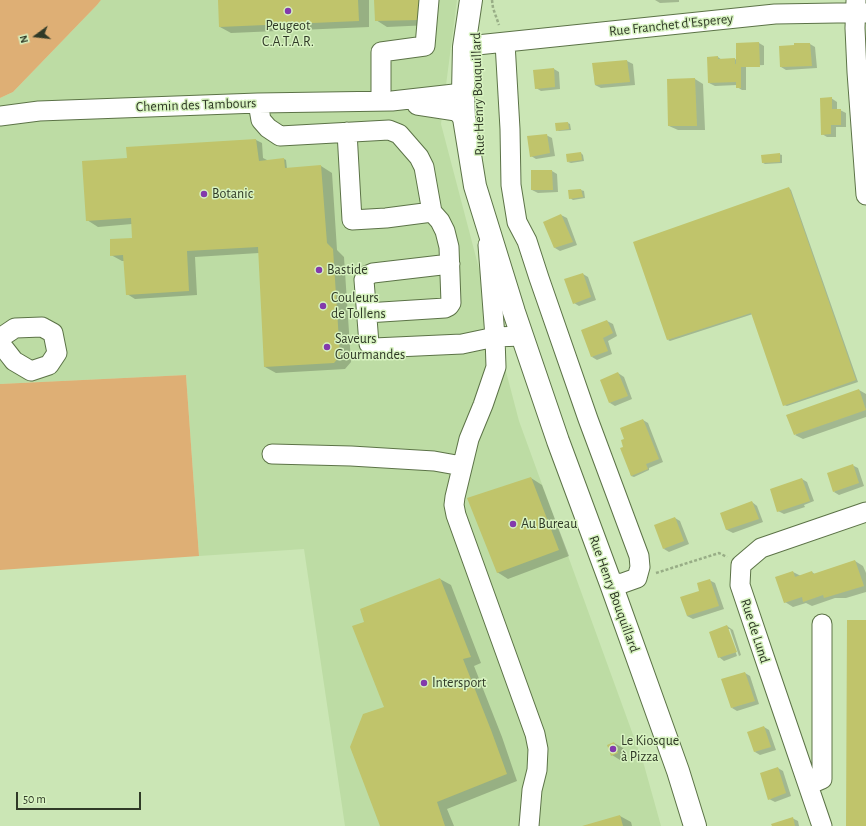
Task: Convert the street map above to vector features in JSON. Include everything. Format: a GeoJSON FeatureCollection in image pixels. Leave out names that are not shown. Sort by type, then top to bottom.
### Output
{"type":"FeatureCollection","features":[{"type":"Feature","properties":{"kind":"main road","name":"Rue Henry Bouquillard"},"geometry":{"type":"LineString","coordinates":[[471,0],[464,46],[463,93],[464,118],[475,186],[522,336],[558,441],[678,771],[695,826]]}},
{"type":"Feature","properties":{"kind":"main road","name":"Rue Henry Bouquillard"},"geometry":{"type":"LineString","coordinates":[[474,0],[477,45],[475,86],[481,187]]}},
{"type":"Feature","properties":{"kind":"main road","name":"Rue Henry Bouquillard"},"geometry":{"type":"LineString","coordinates":[[463,93],[487,225]]}},
{"type":"Feature","properties":{"kind":"street"},"geometry":{"type":"LineString","coordinates":[[387,101],[381,52],[424,46],[429,0]]}},
{"type":"Feature","properties":{"kind":"street"},"geometry":{"type":"LineString","coordinates":[[859,9],[857,72],[866,195]]}},
{"type":"Feature","properties":{"kind":"street","name":"Rue Franchet d'Esperey"},"geometry":{"type":"LineString","coordinates":[[477,45],[775,14],[859,9]]}},
{"type":"Feature","properties":{"kind":"street"},"geometry":{"type":"LineString","coordinates":[[505,43],[510,129],[511,185],[517,222],[527,241],[586,411],[639,556],[640,567],[637,578],[623,583],[611,584]]}},
{"type":"Feature","properties":{"kind":"street","name":"Chemin des Tambours"},"geometry":{"type":"LineString","coordinates":[[0,116],[39,111],[258,103],[387,101],[463,93]]}},
{"type":"Feature","properties":{"kind":"street","name":"Chemin des Tambours"},"geometry":{"type":"LineString","coordinates":[[387,101],[456,111],[464,118]]}},
{"type":"Feature","properties":{"kind":"street"},"geometry":{"type":"LineString","coordinates":[[258,103],[261,120],[268,128],[280,136],[389,130],[399,134],[419,157],[424,167],[432,212],[440,221],[445,231],[449,247],[449,306],[445,308],[366,313]]}},
{"type":"Feature","properties":{"kind":"street"},"geometry":{"type":"LineString","coordinates":[[347,132],[352,220],[386,218],[432,212]]}},
{"type":"Feature","properties":{"kind":"street"},"geometry":{"type":"LineString","coordinates":[[487,225],[496,367],[469,439],[454,505],[535,734],[538,749],[537,770],[532,790],[529,826]]}},
{"type":"Feature","properties":{"kind":"street"},"geometry":{"type":"LineString","coordinates":[[450,264],[373,273],[366,276],[364,280],[369,344],[374,348],[462,344],[495,337],[522,336]]}},
{"type":"Feature","properties":{"kind":"street"},"geometry":{"type":"LineString","coordinates":[[0,338],[15,328],[42,327],[53,333],[58,353],[49,365],[31,371],[14,361],[0,343]]}},
{"type":"Feature","properties":{"kind":"street"},"geometry":{"type":"LineString","coordinates":[[272,454],[351,456],[434,461],[462,466]]}},
{"type":"Feature","properties":{"kind":"street"},"geometry":{"type":"LineString","coordinates":[[742,565],[761,548],[866,512]]}},
{"type":"Feature","properties":{"kind":"street","name":"Rue de Lund"},"geometry":{"type":"LineString","coordinates":[[742,565],[740,586],[822,826]]}},
{"type":"Feature","properties":{"kind":"street"},"geometry":{"type":"LineString","coordinates":[[808,785],[822,779],[822,624]]}},
{"type":"Feature","properties":{"kind":"path"},"geometry":{"type":"LineString","coordinates":[[492,0],[493,8],[505,43]]}},
{"type":"Feature","properties":{"kind":"path"},"geometry":{"type":"LineString","coordinates":[[637,578],[719,553],[742,565]]}},
{"type":"Feature","properties":{"kind":"shaded area"},"geometry":{"type":"Polygon","coordinates":[[[0,0],[101,0],[13,92],[0,98],[0,0]]]}},
{"type":"Feature","properties":{"kind":"shaded area"},"geometry":{"type":"Polygon","coordinates":[[[101,0],[457,0],[441,124],[519,421],[644,765],[661,826],[345,826],[304,549],[199,556],[186,375],[0,384],[0,98],[13,92],[101,0]]]}},
{"type":"Feature","properties":{"kind":"shaded area"},"geometry":{"type":"Polygon","coordinates":[[[186,375],[199,556],[0,570],[0,384],[186,375]]]}},
{"type":"Feature","properties":{"kind":"building","name":"Peugeot C.A.T.A.R."},"geometry":{"type":"Polygon","coordinates":[[[218,0],[358,0],[359,21],[219,27],[218,0]]]}},
{"type":"Feature","properties":{"kind":"building"},"geometry":{"type":"Polygon","coordinates":[[[374,0],[422,0],[419,20],[375,21],[374,0]]]}},
{"type":"Feature","properties":{"kind":"building"},"geometry":{"type":"Polygon","coordinates":[[[759,42],[760,67],[741,67],[741,88],[736,88],[736,82],[708,83],[707,57],[718,56],[718,59],[735,58],[736,64],[736,43],[759,42]]]}},
{"type":"Feature","properties":{"kind":"building"},"geometry":{"type":"Polygon","coordinates":[[[794,43],[810,43],[812,66],[780,67],[779,46],[794,45],[794,43]]]}},
{"type":"Feature","properties":{"kind":"building"},"geometry":{"type":"Polygon","coordinates":[[[627,60],[630,82],[595,85],[592,63],[627,60]]]}},
{"type":"Feature","properties":{"kind":"building"},"geometry":{"type":"Polygon","coordinates":[[[554,68],[555,87],[535,89],[533,70],[554,68]]]}},
{"type":"Feature","properties":{"kind":"building"},"geometry":{"type":"Polygon","coordinates":[[[695,78],[697,126],[668,126],[667,79],[695,78]]]}},
{"type":"Feature","properties":{"kind":"building"},"geometry":{"type":"Polygon","coordinates":[[[832,97],[832,109],[841,109],[841,125],[831,125],[831,134],[821,135],[820,98],[832,97]]]}},
{"type":"Feature","properties":{"kind":"building"},"geometry":{"type":"Polygon","coordinates":[[[568,122],[569,129],[556,131],[555,123],[568,122]]]}},
{"type":"Feature","properties":{"kind":"building"},"geometry":{"type":"Polygon","coordinates":[[[547,134],[550,153],[530,157],[527,136],[547,134]]]}},
{"type":"Feature","properties":{"kind":"building","name":"Botanic"},"geometry":{"type":"Polygon","coordinates":[[[256,139],[259,161],[284,158],[285,168],[321,165],[327,243],[333,249],[340,356],[334,363],[264,367],[258,247],[187,251],[189,291],[126,295],[123,255],[110,256],[110,239],[132,238],[131,218],[86,221],[82,161],[127,158],[126,147],[256,139]]]}},
{"type":"Feature","properties":{"kind":"building"},"geometry":{"type":"Polygon","coordinates":[[[581,152],[582,160],[567,162],[566,154],[581,152]]]}},
{"type":"Feature","properties":{"kind":"building"},"geometry":{"type":"Polygon","coordinates":[[[780,153],[780,162],[762,163],[761,155],[780,153]]]}},
{"type":"Feature","properties":{"kind":"building"},"geometry":{"type":"Polygon","coordinates":[[[531,170],[552,170],[553,190],[531,190],[531,170]]]}},
{"type":"Feature","properties":{"kind":"building"},"geometry":{"type":"Polygon","coordinates":[[[789,187],[856,380],[783,406],[751,313],[667,340],[633,242],[789,187]]]}},
{"type":"Feature","properties":{"kind":"building"},"geometry":{"type":"Polygon","coordinates":[[[581,189],[583,197],[569,199],[568,190],[581,189]]]}},
{"type":"Feature","properties":{"kind":"building"},"geometry":{"type":"Polygon","coordinates":[[[561,214],[573,242],[554,248],[543,222],[561,214]]]}},
{"type":"Feature","properties":{"kind":"building"},"geometry":{"type":"Polygon","coordinates":[[[583,273],[591,297],[573,304],[564,279],[583,273]]]}},
{"type":"Feature","properties":{"kind":"building"},"geometry":{"type":"Polygon","coordinates":[[[607,320],[613,333],[603,338],[608,351],[591,357],[581,330],[607,320]]]}},
{"type":"Feature","properties":{"kind":"building"},"geometry":{"type":"Polygon","coordinates":[[[618,372],[628,396],[609,403],[600,380],[618,372]]]}},
{"type":"Feature","properties":{"kind":"building"},"geometry":{"type":"Polygon","coordinates":[[[859,389],[866,410],[794,435],[786,415],[859,389]]]}},
{"type":"Feature","properties":{"kind":"building"},"geometry":{"type":"Polygon","coordinates":[[[643,419],[659,459],[646,464],[648,469],[631,476],[620,448],[623,447],[621,440],[624,439],[620,428],[643,419]]]}},
{"type":"Feature","properties":{"kind":"building"},"geometry":{"type":"Polygon","coordinates":[[[853,464],[859,483],[833,492],[827,473],[853,464]]]}},
{"type":"Feature","properties":{"kind":"building","name":"Au Bureau"},"geometry":{"type":"Polygon","coordinates":[[[531,477],[559,550],[497,573],[467,498],[531,477]]]}},
{"type":"Feature","properties":{"kind":"building"},"geometry":{"type":"Polygon","coordinates":[[[802,478],[810,501],[777,512],[770,489],[802,478]]]}},
{"type":"Feature","properties":{"kind":"building"},"geometry":{"type":"Polygon","coordinates":[[[752,501],[759,519],[726,530],[720,513],[752,501]]]}},
{"type":"Feature","properties":{"kind":"building"},"geometry":{"type":"Polygon","coordinates":[[[675,517],[684,541],[663,549],[654,525],[675,517]]]}},
{"type":"Feature","properties":{"kind":"building"},"geometry":{"type":"Polygon","coordinates":[[[855,560],[864,586],[824,598],[823,595],[803,602],[802,597],[784,603],[775,577],[793,571],[795,577],[812,571],[813,574],[855,560]]]}},
{"type":"Feature","properties":{"kind":"building","name":"Intersport"},"geometry":{"type":"Polygon","coordinates":[[[440,578],[471,657],[463,659],[507,774],[437,802],[445,826],[380,826],[350,747],[363,714],[384,707],[352,626],[364,622],[360,609],[440,578]]]}},
{"type":"Feature","properties":{"kind":"building"},"geometry":{"type":"Polygon","coordinates":[[[710,579],[719,606],[687,616],[680,597],[699,591],[697,583],[710,579]]]}},
{"type":"Feature","properties":{"kind":"building"},"geometry":{"type":"Polygon","coordinates":[[[847,620],[866,620],[866,826],[846,826],[847,620]]]}},
{"type":"Feature","properties":{"kind":"building"},"geometry":{"type":"Polygon","coordinates":[[[727,625],[737,652],[718,658],[709,632],[727,625]]]}},
{"type":"Feature","properties":{"kind":"building"},"geometry":{"type":"Polygon","coordinates":[[[745,672],[755,701],[731,708],[721,679],[745,672]]]}},
{"type":"Feature","properties":{"kind":"building"},"geometry":{"type":"Polygon","coordinates":[[[764,726],[771,747],[754,752],[747,732],[764,726]]]}},
{"type":"Feature","properties":{"kind":"building","name":"Le Kiosque à Pizza"},"geometry":{"type":"Polygon","coordinates":[[[614,742],[618,753],[611,756],[607,745],[614,742]]]}},
{"type":"Feature","properties":{"kind":"building"},"geometry":{"type":"Polygon","coordinates":[[[778,767],[786,793],[768,800],[760,773],[778,767]]]}},
{"type":"Feature","properties":{"kind":"building"},"geometry":{"type":"Polygon","coordinates":[[[620,815],[623,826],[582,826],[620,815]]]}},
{"type":"Feature","properties":{"kind":"building"},"geometry":{"type":"Polygon","coordinates":[[[793,817],[795,826],[772,826],[771,824],[793,817]]]}},
{"type":"Feature","properties":{"kind":"place","name":"Peugeot C.A.T.A.R."},"geometry":{"type":"Point","coordinates":[288,11]}},
{"type":"Feature","properties":{"kind":"place","name":"Botanic"},"geometry":{"type":"Point","coordinates":[204,194]}},
{"type":"Feature","properties":{"kind":"place","name":"Bastide"},"geometry":{"type":"Point","coordinates":[319,270]}},
{"type":"Feature","properties":{"kind":"place","name":"Couleurs de Tollens"},"geometry":{"type":"Point","coordinates":[323,306]}},
{"type":"Feature","properties":{"kind":"place","name":"Saveurs Gourmandes"},"geometry":{"type":"Point","coordinates":[327,347]}},
{"type":"Feature","properties":{"kind":"place","name":"Au Bureau"},"geometry":{"type":"Point","coordinates":[513,524]}},
{"type":"Feature","properties":{"kind":"place","name":"Intersport"},"geometry":{"type":"Point","coordinates":[424,683]}},
{"type":"Feature","properties":{"kind":"place","name":"Le Kiosque à Pizza"},"geometry":{"type":"Point","coordinates":[613,749]}}]}
